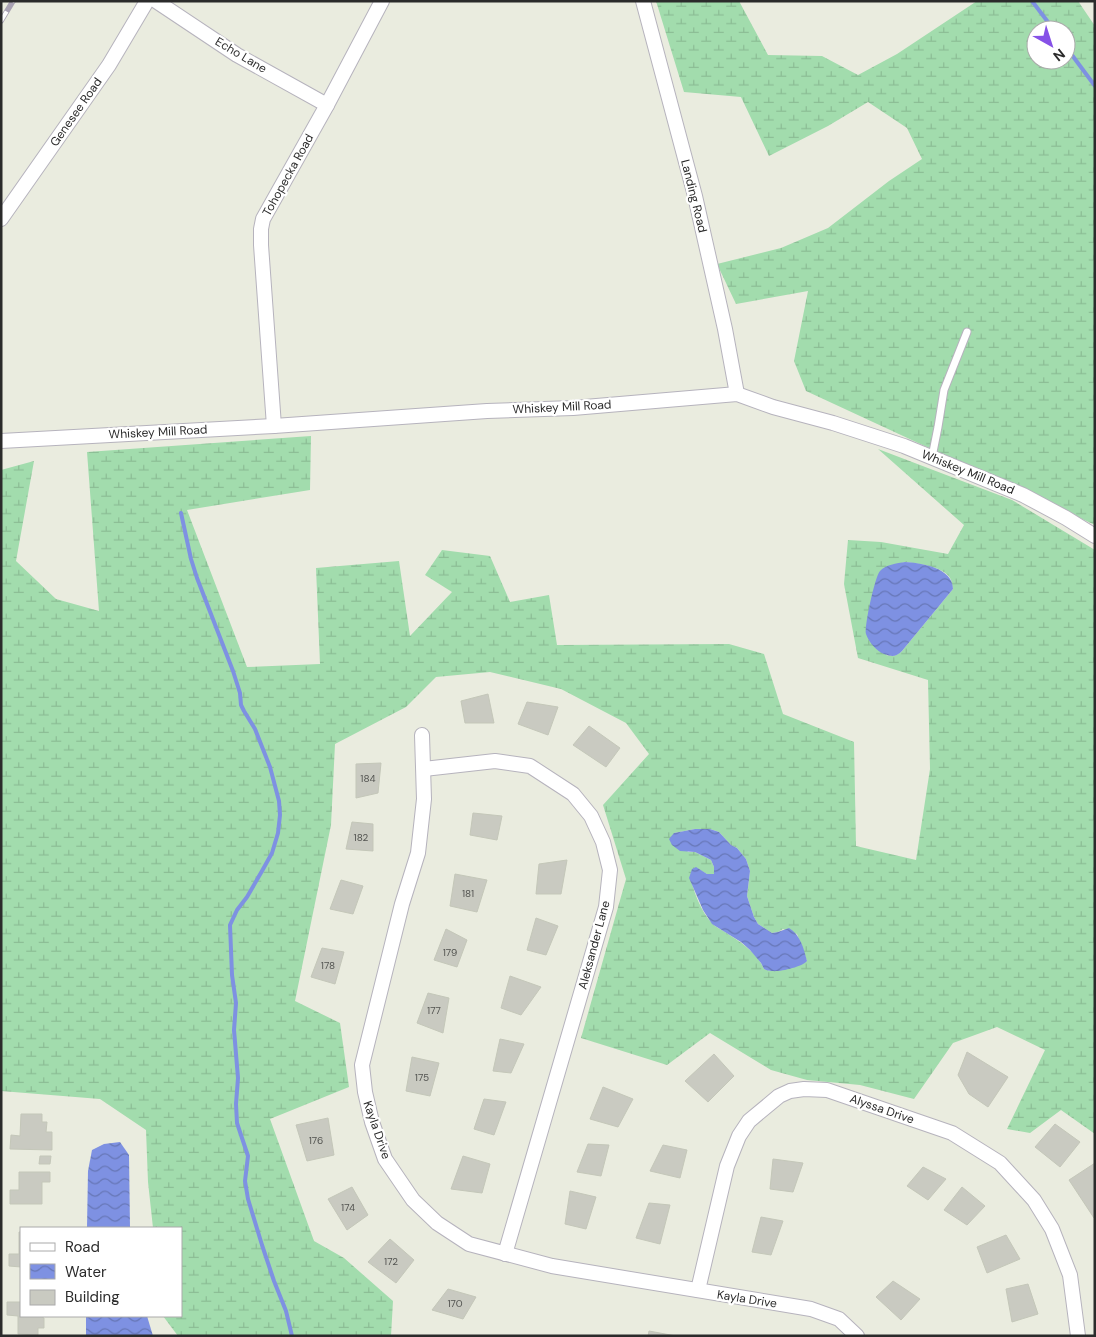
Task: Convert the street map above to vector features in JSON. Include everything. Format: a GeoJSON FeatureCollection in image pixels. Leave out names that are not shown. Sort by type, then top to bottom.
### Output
{"type":"FeatureCollection","features":[{"type":"Feature","properties":{"kind":"street","name":"Genesee Road"},"geometry":{"type":"LineString","coordinates":[[1,219],[109,65],[147,1]]}},
{"type":"Feature","properties":{"kind":"street","name":"Echo Lane"},"geometry":{"type":"LineString","coordinates":[[156,1],[238,55],[327,105]]}},
{"type":"Feature","properties":{"kind":"street","name":"Tohopecka Road"},"geometry":{"type":"LineString","coordinates":[[274,426],[261,245],[263,219],[327,105],[382,1]]}},
{"type":"Feature","properties":{"kind":"street","name":"Landing Road"},"geometry":{"type":"LineString","coordinates":[[643,1],[695,196],[725,329],[737,394]]}},
{"type":"Feature","properties":{"kind":"street","name":"Whiskey Mill Road"},"geometry":{"type":"LineString","coordinates":[[1,441],[274,426],[487,411],[573,408],[737,394],[833,423],[932,457],[1023,495],[1095,536]]}},
{"type":"Feature","properties":{"kind":"street","name":"Kayla Drive"},"geometry":{"type":"LineString","coordinates":[[422,736],[424,799],[418,853],[402,904],[362,1065],[364,1092],[385,1159],[413,1200],[438,1223],[469,1244],[552,1266],[812,1309],[839,1319],[858,1336]]}},
{"type":"Feature","properties":{"kind":"street","name":"Aleksander Lane"},"geometry":{"type":"LineString","coordinates":[[424,769],[495,761],[530,766],[573,794],[591,816],[603,842],[610,870],[606,907],[505,1254]]}},
{"type":"Feature","properties":{"kind":"street","name":"Alyssa Drive"},"geometry":{"type":"LineString","coordinates":[[698,1290],[727,1166],[744,1128],[749,1121],[779,1096],[790,1091],[804,1089],[827,1090],[952,1133],[1000,1163],[1034,1200],[1052,1229],[1070,1275],[1078,1336]]}},
{"type":"Feature","properties":{"kind":"lane"},"geometry":{"type":"LineString","coordinates":[[932,457],[944,390],[966,332]]}},
{"type":"Feature","properties":{"kind":"green space"},"geometry":{"type":"Polygon","coordinates":[[[656,1],[739,1],[768,55],[822,56],[858,75],[897,54],[977,1],[1078,1],[1095,26],[1095,525],[806,391],[794,361],[808,291],[736,304],[717,264],[781,248],[828,228],[889,181],[922,159],[907,128],[868,102],[828,126],[769,156],[741,97],[684,92],[656,1]]]}},
{"type":"Feature","properties":{"kind":"green space"},"geometry":{"type":"Polygon","coordinates":[[[311,436],[310,490],[187,510],[247,667],[320,664],[316,568],[399,561],[410,636],[452,592],[425,575],[442,550],[490,556],[510,602],[549,595],[557,645],[729,644],[764,654],[783,714],[854,742],[856,846],[916,860],[930,769],[928,680],[858,658],[844,584],[848,540],[881,542],[948,554],[964,525],[878,449],[1012,500],[1095,550],[1095,1134],[1061,1110],[1030,1133],[1007,1129],[1045,1050],[997,1027],[953,1043],[914,1099],[860,1085],[807,1080],[771,1070],[710,1033],[667,1065],[581,1038],[626,879],[603,805],[649,754],[626,723],[561,689],[490,672],[436,677],[406,707],[335,744],[331,825],[295,1001],[340,1023],[349,1087],[270,1119],[314,1241],[344,1258],[393,1301],[391,1336],[178,1336],[164,1317],[182,1317],[182,1227],[153,1227],[148,1182],[146,1130],[100,1099],[1,1091],[1,470],[34,461],[16,561],[56,599],[99,611],[87,452],[311,436]],[[905,562],[884,568],[886,655],[888,656],[894,656],[902,651],[953,589],[947,574],[930,566],[905,562]],[[695,829],[674,833],[688,852],[695,852],[711,860],[714,867],[714,874],[707,874],[696,868],[690,877],[698,902],[704,913],[715,926],[748,948],[757,957],[764,969],[781,970],[807,961],[797,934],[783,929],[772,933],[758,924],[747,896],[750,871],[746,859],[719,832],[710,829],[695,829]]]}},
{"type":"Feature","properties":{"kind":"water"},"geometry":{"type":"Polygon","coordinates":[[[905,562],[928,565],[942,571],[952,582],[953,589],[902,651],[894,656],[889,656],[876,649],[867,637],[868,612],[875,582],[880,571],[888,566],[905,562]]]}},
{"type":"Feature","properties":{"kind":"water"},"geometry":{"type":"Polygon","coordinates":[[[695,829],[710,829],[719,832],[731,845],[737,848],[746,859],[750,871],[747,896],[758,924],[772,933],[789,928],[793,931],[799,938],[807,961],[785,970],[765,970],[750,950],[741,942],[712,924],[703,910],[689,878],[692,869],[696,867],[707,874],[714,874],[711,860],[695,852],[680,851],[672,845],[669,839],[674,833],[695,829]]]}},
{"type":"Feature","properties":{"kind":"water"},"geometry":{"type":"Polygon","coordinates":[[[120,1142],[129,1155],[130,1227],[87,1227],[88,1171],[92,1150],[104,1144],[120,1142]]]}},
{"type":"Feature","properties":{"kind":"water"},"geometry":{"type":"Polygon","coordinates":[[[86,1317],[147,1317],[153,1336],[86,1336],[86,1317]]]}},
{"type":"Feature","properties":{"kind":"building"},"geometry":{"type":"Polygon","coordinates":[[[488,694],[494,723],[465,723],[461,701],[488,694]]]}},
{"type":"Feature","properties":{"kind":"building"},"geometry":{"type":"Polygon","coordinates":[[[527,702],[558,707],[548,735],[518,724],[527,702]]]}},
{"type":"Feature","properties":{"kind":"building"},"geometry":{"type":"Polygon","coordinates":[[[589,726],[620,748],[606,767],[573,745],[589,726]]]}},
{"type":"Feature","properties":{"kind":"building"},"geometry":{"type":"Polygon","coordinates":[[[381,763],[378,793],[356,798],[356,764],[381,763]]]}},
{"type":"Feature","properties":{"kind":"building"},"geometry":{"type":"Polygon","coordinates":[[[473,813],[502,816],[497,840],[470,835],[473,813]]]}},
{"type":"Feature","properties":{"kind":"building"},"geometry":{"type":"Polygon","coordinates":[[[352,822],[373,824],[373,851],[346,849],[352,822]]]}},
{"type":"Feature","properties":{"kind":"building"},"geometry":{"type":"Polygon","coordinates":[[[567,860],[561,894],[536,894],[539,864],[567,860]]]}},
{"type":"Feature","properties":{"kind":"building"},"geometry":{"type":"Polygon","coordinates":[[[455,874],[487,880],[477,912],[450,906],[455,874]]]}},
{"type":"Feature","properties":{"kind":"building"},"geometry":{"type":"Polygon","coordinates":[[[341,880],[363,886],[353,914],[330,909],[341,880]]]}},
{"type":"Feature","properties":{"kind":"building"},"geometry":{"type":"Polygon","coordinates":[[[536,918],[558,926],[546,955],[527,950],[536,918]]]}},
{"type":"Feature","properties":{"kind":"building"},"geometry":{"type":"Polygon","coordinates":[[[446,929],[467,940],[457,967],[434,960],[446,929]]]}},
{"type":"Feature","properties":{"kind":"building"},"geometry":{"type":"Polygon","coordinates":[[[322,948],[344,952],[335,984],[311,977],[322,948]]]}},
{"type":"Feature","properties":{"kind":"building"},"geometry":{"type":"Polygon","coordinates":[[[510,976],[541,987],[521,1015],[501,1008],[510,976]]]}},
{"type":"Feature","properties":{"kind":"building"},"geometry":{"type":"Polygon","coordinates":[[[428,993],[449,998],[443,1033],[417,1023],[428,993]]]}},
{"type":"Feature","properties":{"kind":"building"},"geometry":{"type":"Polygon","coordinates":[[[500,1039],[524,1044],[511,1073],[493,1071],[500,1039]]]}},
{"type":"Feature","properties":{"kind":"building"},"geometry":{"type":"Polygon","coordinates":[[[967,1052],[1008,1077],[988,1107],[969,1094],[958,1075],[967,1052]]]}},
{"type":"Feature","properties":{"kind":"building"},"geometry":{"type":"Polygon","coordinates":[[[714,1054],[734,1076],[708,1102],[685,1081],[714,1054]]]}},
{"type":"Feature","properties":{"kind":"building"},"geometry":{"type":"Polygon","coordinates":[[[412,1057],[439,1063],[430,1096],[406,1091],[412,1057]]]}},
{"type":"Feature","properties":{"kind":"building"},"geometry":{"type":"Polygon","coordinates":[[[603,1087],[633,1099],[618,1127],[590,1119],[603,1087]]]}},
{"type":"Feature","properties":{"kind":"building"},"geometry":{"type":"Polygon","coordinates":[[[484,1099],[506,1102],[494,1135],[474,1129],[484,1099]]]}},
{"type":"Feature","properties":{"kind":"building"},"geometry":{"type":"Polygon","coordinates":[[[21,1114],[42,1114],[42,1122],[47,1122],[46,1132],[52,1132],[52,1150],[10,1149],[11,1135],[20,1136],[21,1114]]]}},
{"type":"Feature","properties":{"kind":"building"},"geometry":{"type":"Polygon","coordinates":[[[328,1118],[334,1155],[307,1161],[296,1125],[328,1118]]]}},
{"type":"Feature","properties":{"kind":"building"},"geometry":{"type":"Polygon","coordinates":[[[1055,1124],[1080,1142],[1060,1167],[1035,1147],[1055,1124]]]}},
{"type":"Feature","properties":{"kind":"building"},"geometry":{"type":"Polygon","coordinates":[[[588,1144],[609,1145],[601,1176],[577,1172],[588,1144]]]}},
{"type":"Feature","properties":{"kind":"building"},"geometry":{"type":"Polygon","coordinates":[[[663,1145],[687,1150],[680,1178],[650,1171],[663,1145]]]}},
{"type":"Feature","properties":{"kind":"building"},"geometry":{"type":"Polygon","coordinates":[[[40,1156],[51,1156],[50,1164],[39,1164],[40,1156]]]}},
{"type":"Feature","properties":{"kind":"building"},"geometry":{"type":"Polygon","coordinates":[[[463,1156],[490,1164],[482,1193],[451,1189],[463,1156]]]}},
{"type":"Feature","properties":{"kind":"building"},"geometry":{"type":"Polygon","coordinates":[[[773,1159],[803,1163],[793,1192],[770,1189],[773,1159]]]}},
{"type":"Feature","properties":{"kind":"building"},"geometry":{"type":"Polygon","coordinates":[[[1095,1163],[1095,1218],[1094,1218],[1069,1180],[1095,1163]]]}},
{"type":"Feature","properties":{"kind":"building"},"geometry":{"type":"Polygon","coordinates":[[[923,1167],[946,1179],[928,1200],[907,1186],[923,1167]]]}},
{"type":"Feature","properties":{"kind":"building"},"geometry":{"type":"Polygon","coordinates":[[[19,1172],[50,1172],[50,1182],[42,1182],[42,1204],[10,1204],[10,1190],[19,1190],[19,1172]]]}},
{"type":"Feature","properties":{"kind":"building"},"geometry":{"type":"Polygon","coordinates":[[[352,1187],[368,1215],[347,1230],[328,1199],[352,1187]]]}},
{"type":"Feature","properties":{"kind":"building"},"geometry":{"type":"Polygon","coordinates":[[[962,1187],[985,1206],[967,1225],[944,1210],[962,1187]]]}},
{"type":"Feature","properties":{"kind":"building"},"geometry":{"type":"Polygon","coordinates":[[[570,1191],[596,1197],[586,1229],[565,1224],[570,1191]]]}},
{"type":"Feature","properties":{"kind":"building"},"geometry":{"type":"Polygon","coordinates":[[[649,1203],[670,1205],[660,1244],[636,1238],[649,1203]]]}},
{"type":"Feature","properties":{"kind":"building"},"geometry":{"type":"Polygon","coordinates":[[[761,1217],[783,1221],[771,1255],[752,1252],[761,1217]]]}},
{"type":"Feature","properties":{"kind":"building"},"geometry":{"type":"Polygon","coordinates":[[[20,1232],[20,1267],[9,1266],[9,1254],[19,1254],[20,1232]]]}},
{"type":"Feature","properties":{"kind":"building"},"geometry":{"type":"Polygon","coordinates":[[[1006,1235],[1020,1259],[987,1273],[977,1247],[1006,1235]]]}},
{"type":"Feature","properties":{"kind":"building"},"geometry":{"type":"Polygon","coordinates":[[[390,1239],[414,1260],[396,1283],[368,1262],[390,1239]]]}},
{"type":"Feature","properties":{"kind":"building"},"geometry":{"type":"Polygon","coordinates":[[[893,1281],[920,1299],[901,1320],[876,1297],[893,1281]]]}},
{"type":"Feature","properties":{"kind":"building"},"geometry":{"type":"Polygon","coordinates":[[[1028,1284],[1038,1314],[1012,1322],[1006,1289],[1028,1284]]]}},
{"type":"Feature","properties":{"kind":"building"},"geometry":{"type":"Polygon","coordinates":[[[448,1289],[476,1297],[463,1319],[432,1310],[448,1289]]]}},
{"type":"Feature","properties":{"kind":"building"},"geometry":{"type":"Polygon","coordinates":[[[7,1302],[20,1302],[20,1317],[43,1317],[44,1328],[38,1328],[38,1335],[18,1334],[18,1316],[7,1315],[7,1302]]]}},
{"type":"Feature","properties":{"kind":"building"},"geometry":{"type":"Polygon","coordinates":[[[649,1331],[676,1336],[648,1336],[649,1331]]]}},
{"type":"Feature","properties":{"kind":"waterway"},"geometry":{"type":"LineString","coordinates":[[1032,1],[1046,20]]}},
{"type":"Feature","properties":{"kind":"waterway"},"geometry":{"type":"LineString","coordinates":[[1076,60],[1095,86]]}},
{"type":"Feature","properties":{"kind":"waterway"},"geometry":{"type":"LineString","coordinates":[[181,513],[197,578],[233,671],[240,693],[241,705],[255,729],[270,767],[279,801],[278,833],[272,853],[247,897],[237,910],[230,925],[232,975],[236,1003],[234,1030],[238,1078],[237,1123],[248,1156],[245,1181],[248,1199],[274,1281],[286,1311],[292,1336]]}},
{"type":"Feature","properties":{"kind":"railway"},"geometry":{"type":"LineString","coordinates":[[1,21],[13,1]]}}]}
